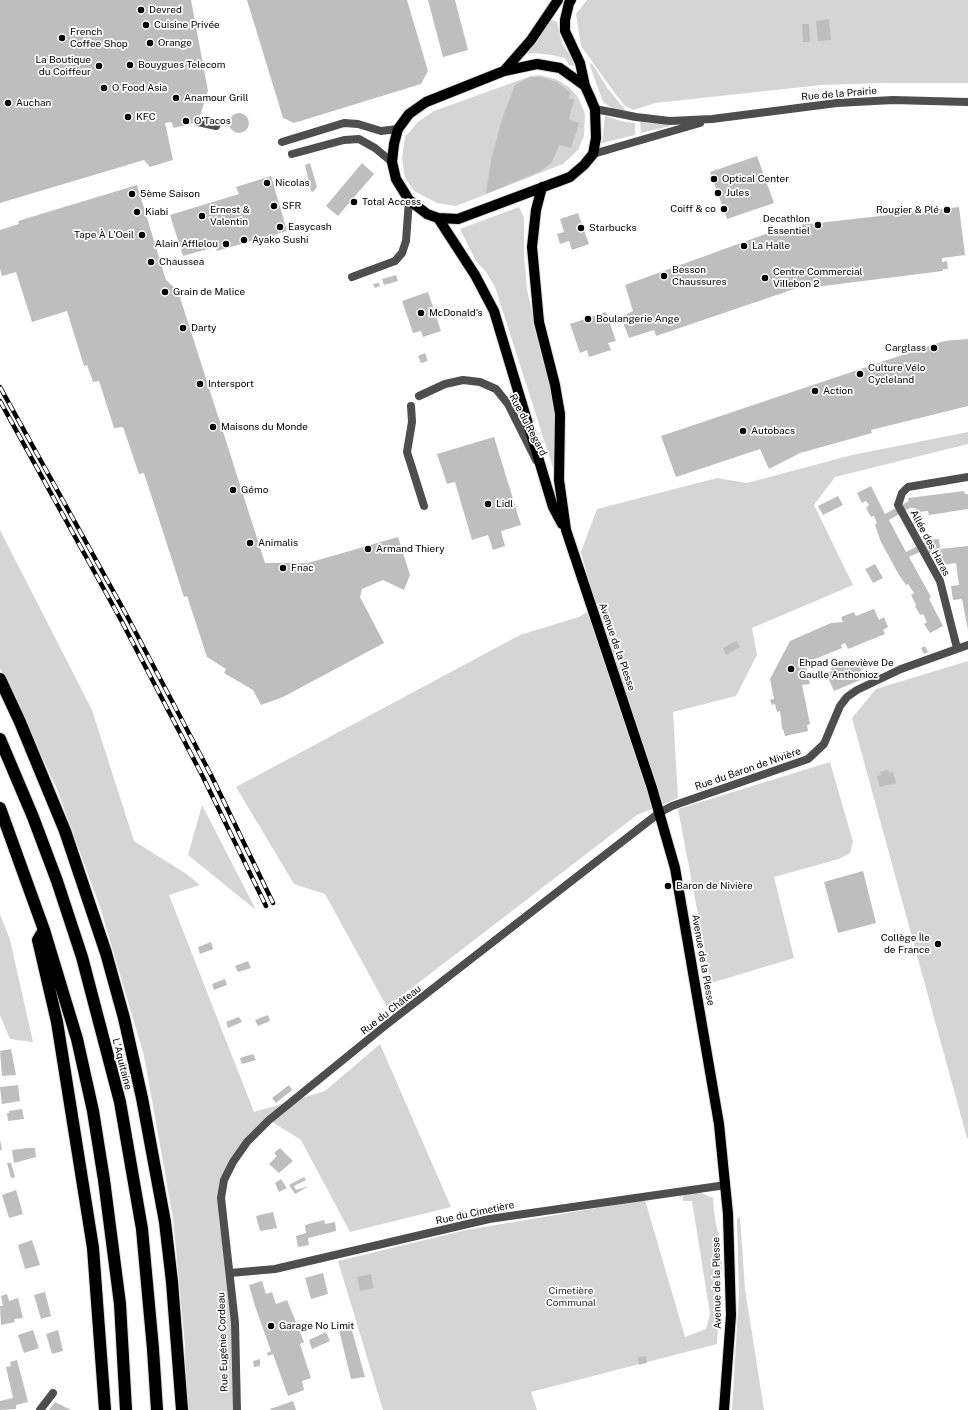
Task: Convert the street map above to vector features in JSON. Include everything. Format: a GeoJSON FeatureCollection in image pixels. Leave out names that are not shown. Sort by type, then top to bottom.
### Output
{"type":"FeatureCollection","features":[{"type":"Feature","properties":{"kind":"highway"},"geometry":{"type":"LineString","coordinates":[[0,678],[20,722],[65,831],[106,953],[124,1018],[142,1098],[165,1222],[172,1282],[182,1410]]}},
{"type":"Feature","properties":{"kind":"highway","name":"L'Aquitaine"},"geometry":{"type":"LineString","coordinates":[[0,739],[33,817],[57,881],[82,957],[120,1102],[142,1228],[153,1342],[157,1410]]}},
{"type":"Feature","properties":{"kind":"highway"},"geometry":{"type":"LineString","coordinates":[[0,808],[44,930],[77,1039],[94,1119],[104,1180],[120,1304],[126,1410]]}},
{"type":"Feature","properties":{"kind":"highway"},"geometry":{"type":"LineString","coordinates":[[44,930],[38,940],[57,1022],[93,1248],[104,1410]]}},
{"type":"Feature","properties":{"kind":"main road","name":"Avenue de la Plesse"},"geometry":{"type":"LineString","coordinates":[[504,71],[531,40],[558,0]]}},
{"type":"Feature","properties":{"kind":"main road","name":"Avenue de la Plesse"},"geometry":{"type":"LineString","coordinates":[[571,0],[568,3],[565,31],[580,63],[584,86],[595,109],[596,138],[593,154],[584,165],[570,177],[458,219],[438,218],[427,214],[409,200],[396,179],[392,162],[394,144],[398,129],[409,114],[426,102],[504,71],[537,64],[560,68],[584,86]]}},
{"type":"Feature","properties":{"kind":"main road","name":"Avenue de la Plesse"},"geometry":{"type":"LineString","coordinates":[[542,187],[536,210],[532,247],[539,322],[555,385],[560,414],[559,480],[566,530],[659,812],[675,868],[719,1124],[726,1184],[731,1315],[724,1410]]}},
{"type":"Feature","properties":{"kind":"main road","name":"Avenue de la Plesse"},"geometry":{"type":"LineString","coordinates":[[438,218],[475,275],[494,311],[553,507],[566,530]]}},
{"type":"Feature","properties":{"kind":"street","name":"Rue de la Prairie"},"geometry":{"type":"LineString","coordinates":[[595,109],[636,117],[670,121],[712,119],[837,103],[893,100],[968,102]]}},
{"type":"Feature","properties":{"kind":"street","name":"Rue de la Prairie"},"geometry":{"type":"LineString","coordinates":[[593,154],[712,119]]}},
{"type":"Feature","properties":{"kind":"street"},"geometry":{"type":"LineString","coordinates":[[198,122],[216,126]]}},
{"type":"Feature","properties":{"kind":"street"},"geometry":{"type":"LineString","coordinates":[[282,142],[344,123],[358,124],[381,132],[398,129]]}},
{"type":"Feature","properties":{"kind":"street"},"geometry":{"type":"LineString","coordinates":[[292,154],[344,140],[359,139],[375,148],[392,162]]}},
{"type":"Feature","properties":{"kind":"street"},"geometry":{"type":"LineString","coordinates":[[352,277],[395,261],[402,253],[406,241],[409,200]]}},
{"type":"Feature","properties":{"kind":"street","name":"Rue du Regard"},"geometry":{"type":"LineString","coordinates":[[419,396],[445,384],[462,380],[480,382],[496,389],[508,404],[546,480]]}},
{"type":"Feature","properties":{"kind":"street"},"geometry":{"type":"LineString","coordinates":[[411,406],[412,422],[407,452],[424,506]]}},
{"type":"Feature","properties":{"kind":"street","name":"Allée des Haras"},"geometry":{"type":"LineString","coordinates":[[957,648],[940,581],[898,505],[902,494],[908,487],[968,477]]}},
{"type":"Feature","properties":{"kind":"street","name":"Rue du Baron de Nivière"},"geometry":{"type":"LineString","coordinates":[[659,812],[672,806],[808,759],[824,744],[840,706],[847,697],[857,690],[901,669],[968,645]]}},
{"type":"Feature","properties":{"kind":"street","name":"Rue du Château"},"geometry":{"type":"LineString","coordinates":[[230,1273],[221,1198],[224,1180],[233,1162],[247,1142],[269,1120],[386,1025],[659,812]]}},
{"type":"Feature","properties":{"kind":"street","name":"Rue du Cimetière"},"geometry":{"type":"LineString","coordinates":[[230,1273],[275,1269],[489,1219],[726,1184]]}},
{"type":"Feature","properties":{"kind":"street","name":"Rue Eugénie Cordeau"},"geometry":{"type":"LineString","coordinates":[[230,1273],[235,1323],[236,1410]]}},
{"type":"Feature","properties":{"kind":"street"},"geometry":{"type":"LineString","coordinates":[[40,1410],[53,1393]]}},
{"type":"Feature","properties":{"kind":"green space"},"geometry":{"type":"Polygon","coordinates":[[[587,0],[968,0],[968,83],[821,85],[655,103],[633,110],[624,105],[581,46],[576,14],[587,0]]]}},
{"type":"Feature","properties":{"kind":"green space"},"geometry":{"type":"Polygon","coordinates":[[[550,19],[557,22],[562,43],[573,60],[574,66],[569,65],[565,58],[552,55],[533,53],[521,55],[534,42],[550,19]]]}},
{"type":"Feature","properties":{"kind":"green space"},"geometry":{"type":"Polygon","coordinates":[[[589,63],[593,65],[608,89],[627,112],[616,111],[603,102],[589,63]]]}},
{"type":"Feature","properties":{"kind":"green space"},"geometry":{"type":"Polygon","coordinates":[[[539,75],[556,79],[569,87],[578,97],[585,114],[584,136],[578,150],[563,164],[456,206],[437,203],[414,191],[405,178],[402,158],[405,137],[418,122],[434,111],[531,76],[539,75]]]}},
{"type":"Feature","properties":{"kind":"green space"},"geometry":{"type":"Polygon","coordinates":[[[605,116],[625,122],[635,123],[635,135],[602,143],[605,116]]]}},
{"type":"Feature","properties":{"kind":"green space"},"geometry":{"type":"Polygon","coordinates":[[[640,122],[667,124],[670,126],[641,133],[640,122]]]}},
{"type":"Feature","properties":{"kind":"green space"},"geometry":{"type":"Polygon","coordinates":[[[519,207],[524,218],[524,257],[527,290],[553,400],[556,439],[555,474],[495,287],[486,272],[476,261],[460,229],[519,207]]]}},
{"type":"Feature","properties":{"kind":"green space"},"geometry":{"type":"Polygon","coordinates":[[[968,432],[968,444],[835,477],[814,505],[853,585],[752,628],[757,655],[736,696],[673,712],[678,798],[637,815],[387,1007],[325,894],[294,884],[236,787],[520,635],[579,617],[596,606],[581,552],[597,509],[717,478],[747,483],[852,455],[968,432]]]}},
{"type":"Feature","properties":{"kind":"green space"},"geometry":{"type":"Polygon","coordinates":[[[0,530],[92,710],[134,841],[185,873],[200,885],[169,895],[254,1112],[325,1091],[380,1044],[451,1207],[350,1232],[301,1140],[269,1120],[247,1142],[224,1180],[234,1316],[237,1410],[186,1410],[185,1345],[173,1218],[144,1056],[101,910],[57,789],[0,668],[0,530]]]}},
{"type":"Feature","properties":{"kind":"green space","name":"Collège Île de France"},"geometry":{"type":"Polygon","coordinates":[[[968,661],[967,1138],[852,718],[876,689],[968,661]]]}},
{"type":"Feature","properties":{"kind":"green space"},"geometry":{"type":"Polygon","coordinates":[[[830,762],[853,842],[850,853],[839,859],[774,877],[794,958],[711,983],[678,809],[830,762]]]}},
{"type":"Feature","properties":{"kind":"green space"},"geometry":{"type":"Polygon","coordinates":[[[202,805],[256,910],[188,855],[202,805]]]}},
{"type":"Feature","properties":{"kind":"green space"},"geometry":{"type":"Polygon","coordinates":[[[0,914],[10,940],[33,1042],[10,1039],[0,1015],[0,914]]]}},
{"type":"Feature","properties":{"kind":"green space","name":"Cimetière Communal"},"geometry":{"type":"Polygon","coordinates":[[[699,1192],[713,1198],[715,1220],[720,1241],[722,1266],[717,1344],[531,1392],[537,1410],[383,1410],[338,1261],[466,1230],[645,1200],[685,1337],[706,1329],[710,1314],[692,1201],[683,1201],[683,1194],[699,1192]]]}},
{"type":"Feature","properties":{"kind":"green space"},"geometry":{"type":"Polygon","coordinates":[[[740,1216],[745,1289],[764,1410],[732,1410],[739,1293],[737,1220],[740,1216]]]}},
{"type":"Feature","properties":{"kind":"building"},"geometry":{"type":"Polygon","coordinates":[[[0,0],[191,0],[208,91],[198,122],[174,128],[171,122],[165,123],[173,160],[150,167],[144,160],[0,203],[0,0]]]}},
{"type":"Feature","properties":{"kind":"building"},"geometry":{"type":"Polygon","coordinates":[[[247,0],[407,0],[428,71],[421,84],[294,123],[283,118],[247,0]]]}},
{"type":"Feature","properties":{"kind":"building"},"geometry":{"type":"Polygon","coordinates":[[[428,0],[455,0],[468,50],[443,57],[428,0]]]}},
{"type":"Feature","properties":{"kind":"building"},"geometry":{"type":"Polygon","coordinates":[[[829,19],[831,40],[818,41],[816,21],[829,19]]]}},
{"type":"Feature","properties":{"kind":"building"},"geometry":{"type":"Polygon","coordinates":[[[802,24],[809,24],[810,42],[803,42],[802,24]]]}},
{"type":"Feature","properties":{"kind":"building"},"geometry":{"type":"Polygon","coordinates":[[[530,77],[540,77],[557,82],[571,93],[568,98],[574,100],[569,119],[579,123],[571,148],[559,145],[552,162],[541,171],[486,194],[491,160],[502,119],[515,85],[530,77]]]}},
{"type":"Feature","properties":{"kind":"building"},"geometry":{"type":"Polygon","coordinates":[[[239,113],[246,116],[249,123],[246,130],[239,133],[232,130],[229,123],[232,116],[239,113]]]}},
{"type":"Feature","properties":{"kind":"building"},"geometry":{"type":"Polygon","coordinates":[[[757,156],[774,203],[727,219],[710,172],[757,156]]]}},
{"type":"Feature","properties":{"kind":"building"},"geometry":{"type":"Polygon","coordinates":[[[310,163],[317,187],[313,192],[311,191],[305,165],[310,163]]]}},
{"type":"Feature","properties":{"kind":"building"},"geometry":{"type":"Polygon","coordinates":[[[362,163],[374,174],[338,216],[326,206],[362,163]]]}},
{"type":"Feature","properties":{"kind":"building"},"geometry":{"type":"Polygon","coordinates":[[[271,176],[287,231],[217,251],[215,247],[183,256],[170,215],[239,194],[236,187],[271,176]]]}},
{"type":"Feature","properties":{"kind":"building"},"geometry":{"type":"Polygon","coordinates":[[[137,185],[166,280],[178,291],[265,563],[308,563],[398,537],[410,575],[404,590],[383,580],[362,589],[360,597],[384,643],[283,697],[261,705],[253,690],[224,673],[226,669],[207,657],[187,596],[184,597],[144,473],[139,474],[123,427],[114,428],[99,381],[93,382],[87,365],[84,366],[67,311],[32,322],[16,272],[2,276],[0,269],[0,230],[19,224],[18,221],[137,185]]]}},
{"type":"Feature","properties":{"kind":"building","name":"Centre Commercial Villebon 2"},"geometry":{"type":"Polygon","coordinates":[[[959,207],[965,255],[942,258],[942,262],[947,261],[948,269],[943,269],[943,271],[807,288],[806,285],[656,336],[654,330],[629,338],[621,317],[633,311],[625,285],[785,227],[786,231],[800,225],[959,207]]]}},
{"type":"Feature","properties":{"kind":"building"},"geometry":{"type":"Polygon","coordinates":[[[578,213],[589,244],[572,250],[569,241],[560,244],[557,234],[564,232],[560,219],[578,213]]]}},
{"type":"Feature","properties":{"kind":"building"},"geometry":{"type":"Polygon","coordinates":[[[396,275],[398,281],[384,285],[382,279],[396,275]]]}},
{"type":"Feature","properties":{"kind":"building"},"geometry":{"type":"Polygon","coordinates":[[[379,283],[380,286],[375,288],[373,284],[379,283]]]}},
{"type":"Feature","properties":{"kind":"building","name":"McDonald's"},"geometry":{"type":"Polygon","coordinates":[[[428,292],[441,331],[423,337],[421,331],[413,333],[402,301],[428,292]]]}},
{"type":"Feature","properties":{"kind":"building"},"geometry":{"type":"Polygon","coordinates":[[[606,312],[616,341],[608,343],[611,350],[589,357],[587,350],[580,353],[570,324],[606,312]]]}},
{"type":"Feature","properties":{"kind":"building"},"geometry":{"type":"Polygon","coordinates":[[[968,339],[968,406],[871,430],[872,433],[800,453],[769,469],[760,449],[676,477],[661,436],[944,341],[968,339]]]}},
{"type":"Feature","properties":{"kind":"building"},"geometry":{"type":"Polygon","coordinates":[[[425,353],[428,361],[421,363],[418,356],[425,353]]]}},
{"type":"Feature","properties":{"kind":"building","name":"Lidl"},"geometry":{"type":"Polygon","coordinates":[[[494,437],[521,525],[501,531],[505,546],[493,550],[488,535],[472,540],[455,482],[447,484],[437,454],[494,437]]]}},
{"type":"Feature","properties":{"kind":"building"},"geometry":{"type":"Polygon","coordinates":[[[871,486],[885,514],[909,501],[908,498],[964,491],[965,494],[968,494],[968,509],[929,515],[928,511],[917,512],[916,508],[910,508],[889,520],[906,552],[925,542],[924,540],[939,539],[940,549],[968,546],[968,630],[962,599],[953,600],[951,586],[959,585],[956,563],[942,565],[939,552],[927,554],[926,549],[909,557],[931,597],[929,599],[943,626],[930,633],[924,624],[927,622],[923,614],[920,615],[915,606],[916,605],[911,595],[914,593],[899,575],[881,542],[875,525],[877,523],[874,516],[871,517],[866,508],[869,505],[866,501],[862,503],[857,493],[871,486]]]}},
{"type":"Feature","properties":{"kind":"building"},"geometry":{"type":"Polygon","coordinates":[[[838,496],[843,505],[823,515],[818,506],[838,496]]]}},
{"type":"Feature","properties":{"kind":"building"},"geometry":{"type":"Polygon","coordinates":[[[875,564],[883,578],[873,583],[865,569],[875,564]]]}},
{"type":"Feature","properties":{"kind":"building","name":"Ehpad Geneviève De Gaulle Anthonioz"},"geometry":{"type":"Polygon","coordinates":[[[874,609],[879,620],[884,617],[888,627],[883,630],[885,634],[848,649],[845,643],[841,645],[842,648],[805,663],[810,684],[802,685],[810,724],[807,725],[808,731],[785,736],[782,729],[780,711],[777,712],[775,704],[772,705],[770,700],[774,699],[770,679],[790,641],[831,623],[843,622],[841,617],[854,612],[856,616],[874,609]]]}},
{"type":"Feature","properties":{"kind":"building"},"geometry":{"type":"Polygon","coordinates":[[[737,641],[740,647],[726,655],[723,648],[737,641]]]}},
{"type":"Feature","properties":{"kind":"building"},"geometry":{"type":"Polygon","coordinates":[[[925,646],[928,652],[924,654],[921,648],[925,646]]]}},
{"type":"Feature","properties":{"kind":"building"},"geometry":{"type":"Polygon","coordinates":[[[855,661],[857,666],[859,665],[865,678],[834,691],[826,673],[832,671],[831,668],[855,661]]]}},
{"type":"Feature","properties":{"kind":"building"},"geometry":{"type":"Polygon","coordinates":[[[888,770],[890,773],[893,772],[896,783],[880,787],[877,776],[881,775],[880,772],[888,770]]]}},
{"type":"Feature","properties":{"kind":"building"},"geometry":{"type":"Polygon","coordinates":[[[863,871],[876,923],[838,933],[824,882],[863,871]]]}},
{"type":"Feature","properties":{"kind":"building"},"geometry":{"type":"Polygon","coordinates":[[[211,942],[213,949],[200,954],[198,947],[211,942]]]}},
{"type":"Feature","properties":{"kind":"building"},"geometry":{"type":"Polygon","coordinates":[[[248,961],[251,968],[238,972],[235,966],[248,961]]]}},
{"type":"Feature","properties":{"kind":"building"},"geometry":{"type":"Polygon","coordinates":[[[225,979],[227,985],[214,990],[212,984],[225,979]]]}},
{"type":"Feature","properties":{"kind":"building"},"geometry":{"type":"Polygon","coordinates":[[[268,1015],[270,1021],[258,1026],[255,1020],[268,1015]]]}},
{"type":"Feature","properties":{"kind":"building"},"geometry":{"type":"Polygon","coordinates":[[[239,1017],[242,1022],[228,1028],[226,1022],[239,1017]]]}},
{"type":"Feature","properties":{"kind":"building"},"geometry":{"type":"Polygon","coordinates":[[[11,1049],[16,1075],[2,1076],[0,1051],[11,1049]]]}},
{"type":"Feature","properties":{"kind":"building"},"geometry":{"type":"Polygon","coordinates":[[[253,1054],[256,1060],[242,1064],[240,1058],[253,1054]]]}},
{"type":"Feature","properties":{"kind":"building"},"geometry":{"type":"Polygon","coordinates":[[[18,1085],[20,1101],[2,1104],[0,1087],[18,1085]]]}},
{"type":"Feature","properties":{"kind":"building"},"geometry":{"type":"Polygon","coordinates":[[[289,1085],[292,1090],[276,1103],[272,1098],[289,1085]]]}},
{"type":"Feature","properties":{"kind":"building"},"geometry":{"type":"Polygon","coordinates":[[[22,1109],[24,1119],[8,1121],[7,1113],[9,1113],[9,1111],[22,1109]]]}},
{"type":"Feature","properties":{"kind":"building"},"geometry":{"type":"Polygon","coordinates":[[[35,1148],[36,1157],[14,1163],[12,1150],[35,1148]]]}},
{"type":"Feature","properties":{"kind":"building"},"geometry":{"type":"Polygon","coordinates":[[[280,1148],[293,1161],[279,1173],[269,1164],[277,1156],[274,1153],[280,1148]]]}},
{"type":"Feature","properties":{"kind":"building"},"geometry":{"type":"Polygon","coordinates":[[[7,1163],[11,1163],[15,1177],[11,1178],[7,1163]]]}},
{"type":"Feature","properties":{"kind":"building"},"geometry":{"type":"Polygon","coordinates":[[[304,1177],[306,1180],[294,1186],[296,1190],[309,1186],[295,1194],[289,1185],[304,1177]]]}},
{"type":"Feature","properties":{"kind":"building"},"geometry":{"type":"Polygon","coordinates":[[[281,1179],[287,1188],[279,1192],[275,1183],[281,1179]]]}},
{"type":"Feature","properties":{"kind":"building"},"geometry":{"type":"Polygon","coordinates":[[[16,1190],[23,1214],[9,1218],[2,1195],[16,1190]]]}},
{"type":"Feature","properties":{"kind":"building"},"geometry":{"type":"Polygon","coordinates":[[[273,1212],[277,1228],[260,1231],[256,1216],[273,1212]]]}},
{"type":"Feature","properties":{"kind":"building"},"geometry":{"type":"Polygon","coordinates":[[[324,1220],[325,1224],[335,1222],[336,1231],[308,1238],[309,1245],[298,1247],[296,1236],[306,1233],[305,1225],[324,1220]]]}},
{"type":"Feature","properties":{"kind":"building"},"geometry":{"type":"Polygon","coordinates":[[[32,1240],[40,1265],[25,1269],[18,1245],[32,1240]]]}},
{"type":"Feature","properties":{"kind":"building"},"geometry":{"type":"Polygon","coordinates":[[[323,1273],[328,1294],[311,1299],[305,1278],[323,1273]]]}},
{"type":"Feature","properties":{"kind":"building"},"geometry":{"type":"Polygon","coordinates":[[[371,1274],[374,1288],[360,1291],[357,1277],[371,1274]]]}},
{"type":"Feature","properties":{"kind":"building"},"geometry":{"type":"Polygon","coordinates":[[[262,1281],[266,1294],[272,1292],[276,1304],[287,1300],[304,1342],[300,1344],[311,1378],[302,1381],[304,1390],[288,1396],[273,1354],[268,1356],[267,1353],[271,1351],[249,1285],[262,1281]]]}},
{"type":"Feature","properties":{"kind":"building"},"geometry":{"type":"Polygon","coordinates":[[[45,1292],[51,1316],[41,1319],[34,1295],[45,1292]]]}},
{"type":"Feature","properties":{"kind":"building"},"geometry":{"type":"Polygon","coordinates":[[[7,1294],[9,1301],[18,1298],[23,1318],[14,1319],[15,1322],[1,1325],[0,1306],[3,1306],[1,1296],[7,1294]]]}},
{"type":"Feature","properties":{"kind":"building"},"geometry":{"type":"Polygon","coordinates":[[[351,1327],[365,1377],[351,1379],[339,1330],[351,1327]]]}},
{"type":"Feature","properties":{"kind":"building"},"geometry":{"type":"Polygon","coordinates":[[[33,1330],[39,1348],[24,1353],[18,1335],[33,1330]]]}},
{"type":"Feature","properties":{"kind":"building"},"geometry":{"type":"Polygon","coordinates":[[[58,1330],[63,1351],[52,1354],[46,1334],[58,1330]]]}},
{"type":"Feature","properties":{"kind":"building"},"geometry":{"type":"Polygon","coordinates":[[[326,1332],[330,1341],[312,1349],[309,1340],[326,1332]]]}},
{"type":"Feature","properties":{"kind":"building"},"geometry":{"type":"Polygon","coordinates":[[[646,1356],[647,1363],[639,1365],[638,1357],[646,1356]]]}},
{"type":"Feature","properties":{"kind":"building"},"geometry":{"type":"Polygon","coordinates":[[[260,1359],[260,1366],[254,1367],[253,1361],[260,1359]]]}},
{"type":"Feature","properties":{"kind":"building"},"geometry":{"type":"Polygon","coordinates":[[[17,1360],[28,1402],[16,1405],[16,1409],[0,1410],[0,1401],[13,1398],[6,1367],[11,1366],[10,1362],[17,1360]]]}},
{"type":"Feature","properties":{"kind":"building"},"geometry":{"type":"Polygon","coordinates":[[[293,1401],[296,1410],[270,1409],[293,1401]]]}},
{"type":"Feature","properties":{"kind":"building"},"geometry":{"type":"Polygon","coordinates":[[[55,1402],[71,1410],[49,1410],[55,1402]]]}},
{"type":"Feature","properties":{"kind":"railway"},"geometry":{"type":"LineString","coordinates":[[0,387],[127,616],[211,775],[273,903]]}},
{"type":"Feature","properties":{"kind":"railway"},"geometry":{"type":"LineString","coordinates":[[0,401],[121,620],[203,777],[266,906]]}},
{"type":"Feature","properties":{"kind":"place","name":"Devred"},"geometry":{"type":"Point","coordinates":[141,10]}},
{"type":"Feature","properties":{"kind":"place","name":"Cuisine Privée"},"geometry":{"type":"Point","coordinates":[146,25]}},
{"type":"Feature","properties":{"kind":"place","name":"French Coffee Shop"},"geometry":{"type":"Point","coordinates":[62,38]}},
{"type":"Feature","properties":{"kind":"place","name":"Orange"},"geometry":{"type":"Point","coordinates":[150,43]}},
{"type":"Feature","properties":{"kind":"place","name":"Bouygues Telecom"},"geometry":{"type":"Point","coordinates":[130,65]}},
{"type":"Feature","properties":{"kind":"place","name":"La Boutique du Coiffeur"},"geometry":{"type":"Point","coordinates":[99,66]}},
{"type":"Feature","properties":{"kind":"place","name":"O Food Asia"},"geometry":{"type":"Point","coordinates":[104,88]}},
{"type":"Feature","properties":{"kind":"place","name":"Anamour Grill"},"geometry":{"type":"Point","coordinates":[176,98]}},
{"type":"Feature","properties":{"kind":"place","name":"Auchan"},"geometry":{"type":"Point","coordinates":[8,103]}},
{"type":"Feature","properties":{"kind":"place","name":"KFC"},"geometry":{"type":"Point","coordinates":[128,117]}},
{"type":"Feature","properties":{"kind":"place","name":"O'Tacos"},"geometry":{"type":"Point","coordinates":[186,121]}},
{"type":"Feature","properties":{"kind":"place","name":"Optical Center"},"geometry":{"type":"Point","coordinates":[714,179]}},
{"type":"Feature","properties":{"kind":"place","name":"Nicolas"},"geometry":{"type":"Point","coordinates":[267,183]}},
{"type":"Feature","properties":{"kind":"place","name":"Jules"},"geometry":{"type":"Point","coordinates":[718,193]}},
{"type":"Feature","properties":{"kind":"place","name":"5ème Saison"},"geometry":{"type":"Point","coordinates":[132,194]}},
{"type":"Feature","properties":{"kind":"place","name":"Total Access"},"geometry":{"type":"Point","coordinates":[354,202]}},
{"type":"Feature","properties":{"kind":"place","name":"SFR"},"geometry":{"type":"Point","coordinates":[274,206]}},
{"type":"Feature","properties":{"kind":"place","name":"Coiff & co"},"geometry":{"type":"Point","coordinates":[724,209]}},
{"type":"Feature","properties":{"kind":"place","name":"Rougier & Plé"},"geometry":{"type":"Point","coordinates":[947,210]}},
{"type":"Feature","properties":{"kind":"place","name":"Kiabi"},"geometry":{"type":"Point","coordinates":[137,212]}},
{"type":"Feature","properties":{"kind":"place","name":"Ernest & Valentin"},"geometry":{"type":"Point","coordinates":[202,216]}},
{"type":"Feature","properties":{"kind":"place","name":"Decathlon Essentiel"},"geometry":{"type":"Point","coordinates":[818,225]}},
{"type":"Feature","properties":{"kind":"place","name":"Easycash"},"geometry":{"type":"Point","coordinates":[280,227]}},
{"type":"Feature","properties":{"kind":"place","name":"Starbucks"},"geometry":{"type":"Point","coordinates":[581,228]}},
{"type":"Feature","properties":{"kind":"place","name":"Tape À L’Oeil"},"geometry":{"type":"Point","coordinates":[142,235]}},
{"type":"Feature","properties":{"kind":"place","name":"Ayako Sushi"},"geometry":{"type":"Point","coordinates":[244,240]}},
{"type":"Feature","properties":{"kind":"place","name":"Alain Afflelou"},"geometry":{"type":"Point","coordinates":[226,244]}},
{"type":"Feature","properties":{"kind":"place","name":"La Halle"},"geometry":{"type":"Point","coordinates":[744,246]}},
{"type":"Feature","properties":{"kind":"place","name":"Chaussea"},"geometry":{"type":"Point","coordinates":[151,262]}},
{"type":"Feature","properties":{"kind":"place","name":"Besson Chaussures"},"geometry":{"type":"Point","coordinates":[664,276]}},
{"type":"Feature","properties":{"kind":"place","name":"Centre Commercial Villebon 2"},"geometry":{"type":"Point","coordinates":[765,278]}},
{"type":"Feature","properties":{"kind":"place","name":"Grain de Malice"},"geometry":{"type":"Point","coordinates":[165,292]}},
{"type":"Feature","properties":{"kind":"place","name":"McDonald's"},"geometry":{"type":"Point","coordinates":[421,313]}},
{"type":"Feature","properties":{"kind":"place","name":"Boulangerie Ange"},"geometry":{"type":"Point","coordinates":[588,319]}},
{"type":"Feature","properties":{"kind":"place","name":"Darty"},"geometry":{"type":"Point","coordinates":[183,328]}},
{"type":"Feature","properties":{"kind":"place","name":"Carglass"},"geometry":{"type":"Point","coordinates":[934,348]}},
{"type":"Feature","properties":{"kind":"place","name":"Culture Vélo Cycleland"},"geometry":{"type":"Point","coordinates":[860,374]}},
{"type":"Feature","properties":{"kind":"place","name":"Intersport"},"geometry":{"type":"Point","coordinates":[200,384]}},
{"type":"Feature","properties":{"kind":"place","name":"Action"},"geometry":{"type":"Point","coordinates":[815,391]}},
{"type":"Feature","properties":{"kind":"place","name":"Maisons du Monde"},"geometry":{"type":"Point","coordinates":[213,427]}},
{"type":"Feature","properties":{"kind":"place","name":"Autobacs"},"geometry":{"type":"Point","coordinates":[743,431]}},
{"type":"Feature","properties":{"kind":"place","name":"Gémo"},"geometry":{"type":"Point","coordinates":[233,490]}},
{"type":"Feature","properties":{"kind":"place","name":"Lidl"},"geometry":{"type":"Point","coordinates":[488,504]}},
{"type":"Feature","properties":{"kind":"place","name":"Animalis"},"geometry":{"type":"Point","coordinates":[250,543]}},
{"type":"Feature","properties":{"kind":"place","name":"Armand Thiery"},"geometry":{"type":"Point","coordinates":[368,549]}},
{"type":"Feature","properties":{"kind":"place","name":"Fnac"},"geometry":{"type":"Point","coordinates":[283,568]}},
{"type":"Feature","properties":{"kind":"place","name":"Ehpad Geneviève De Gaulle Anthonioz"},"geometry":{"type":"Point","coordinates":[791,669]}},
{"type":"Feature","properties":{"kind":"place","name":"Baron de Nivière"},"geometry":{"type":"Point","coordinates":[668,886]}},
{"type":"Feature","properties":{"kind":"place","name":"Collège Île de France"},"geometry":{"type":"Point","coordinates":[938,944]}},
{"type":"Feature","properties":{"kind":"place","name":"Garage No Limit"},"geometry":{"type":"Point","coordinates":[271,1326]}}]}
